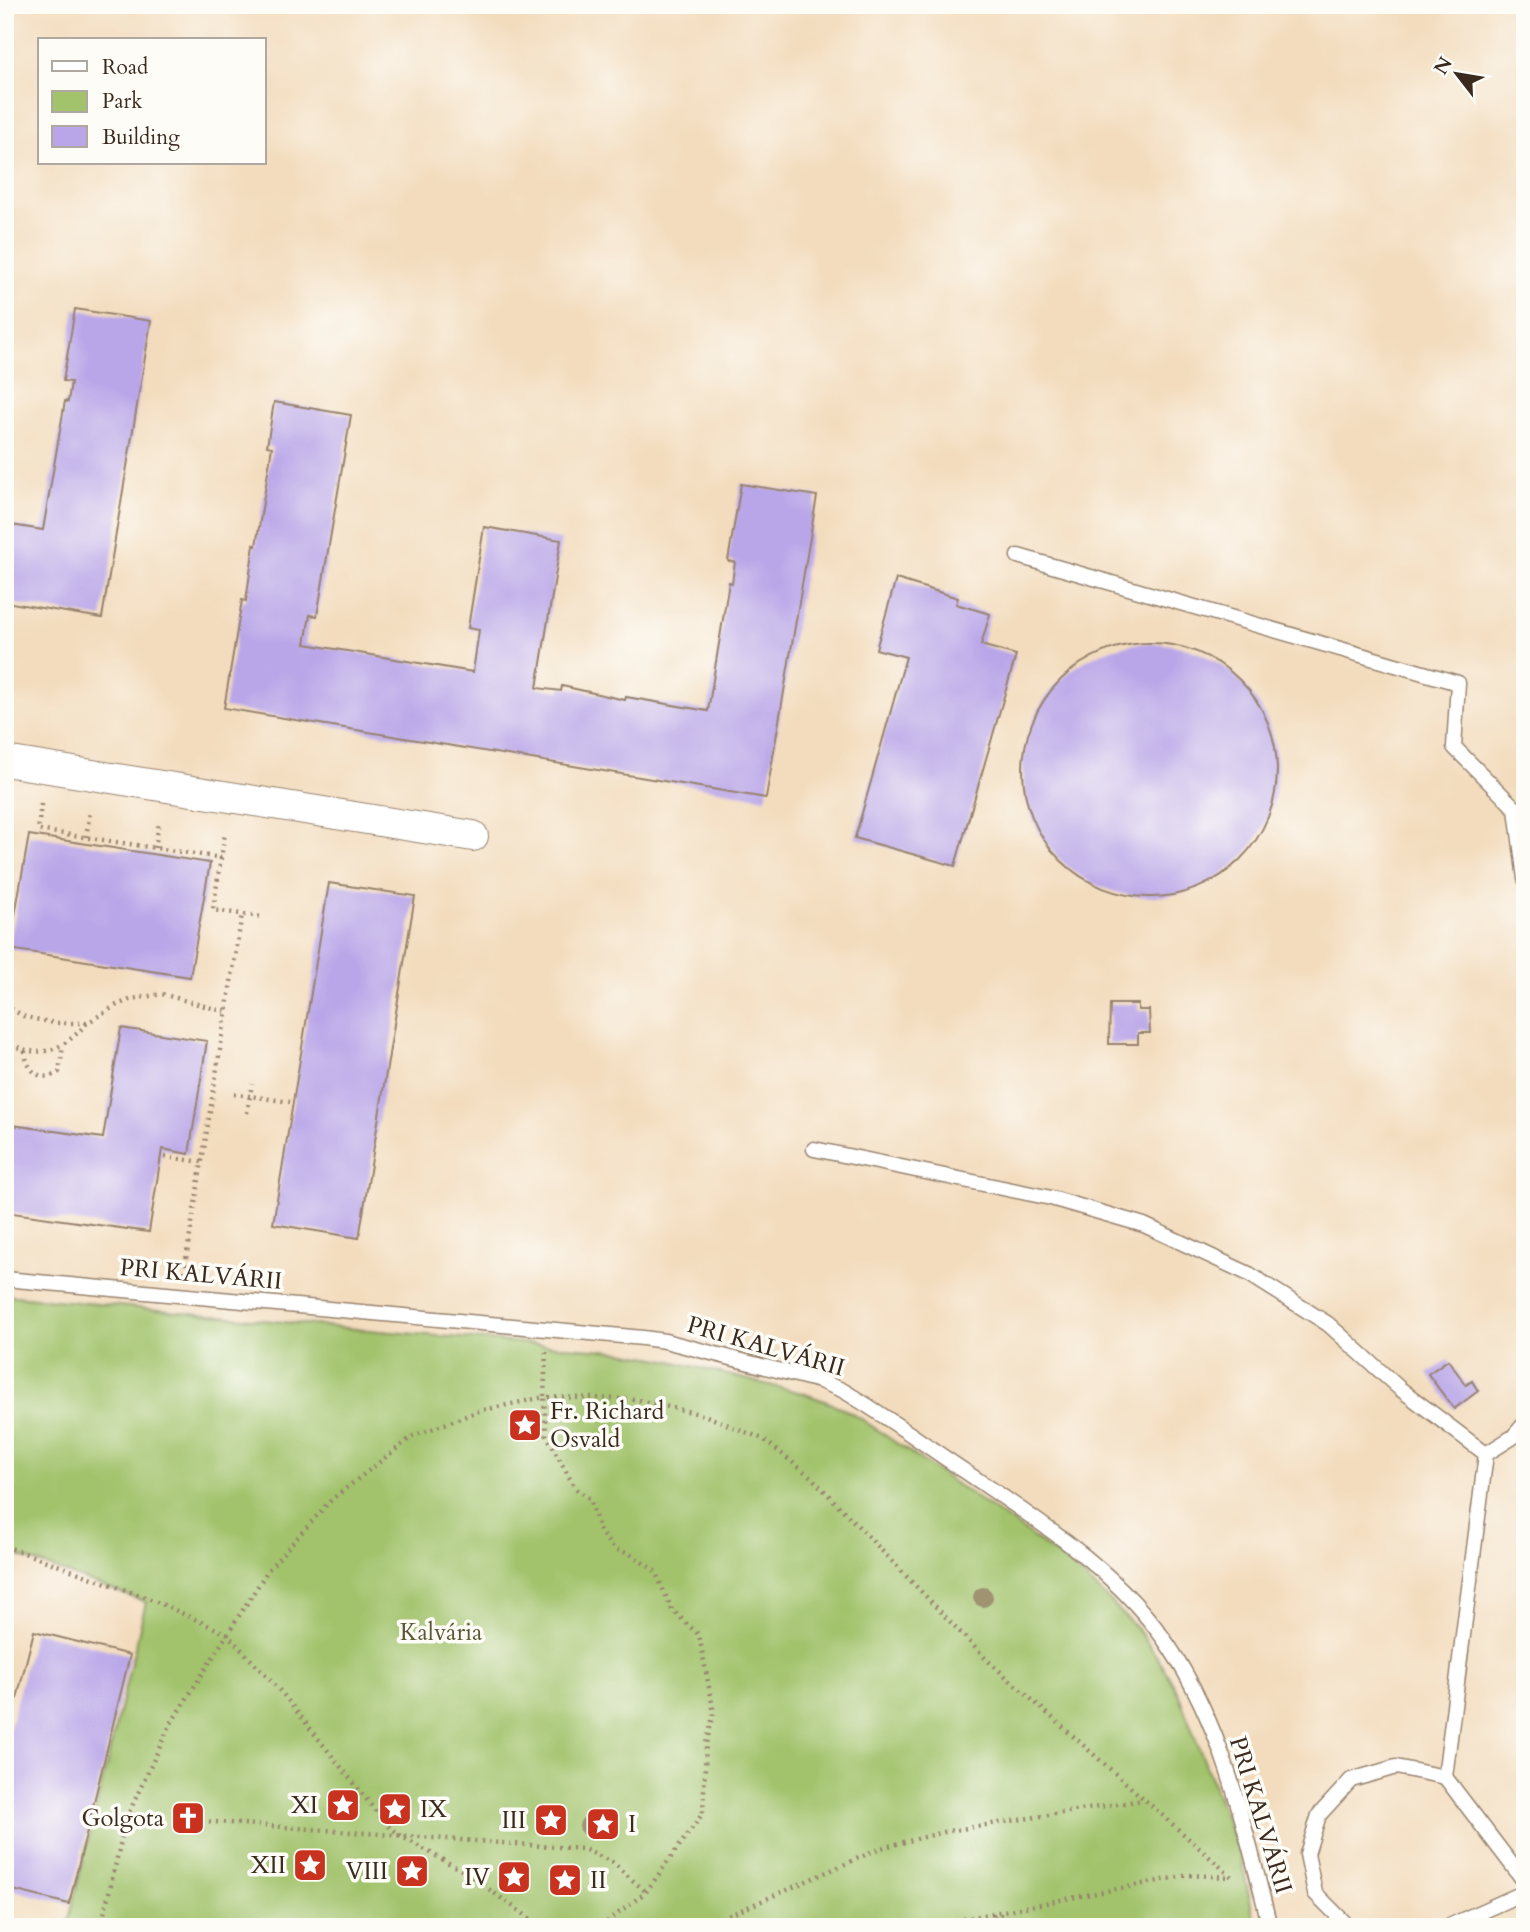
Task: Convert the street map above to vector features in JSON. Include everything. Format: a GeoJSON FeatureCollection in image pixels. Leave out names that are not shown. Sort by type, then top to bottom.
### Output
{"type":"FeatureCollection","features":[{"type":"Feature","properties":{"kind":"street"},"geometry":{"type":"LineString","coordinates":[[5,761],[473,836]]}},
{"type":"Feature","properties":{"kind":"lane"},"geometry":{"type":"LineString","coordinates":[[1018,556],[1458,683],[1454,747],[1516,809],[1525,878]]}},
{"type":"Feature","properties":{"kind":"lane"},"geometry":{"type":"LineString","coordinates":[[814,1149],[1051,1198],[1144,1224],[1249,1274],[1328,1324],[1399,1388],[1486,1454]]}},
{"type":"Feature","properties":{"kind":"lane","name":"PRI KALVÁRII"},"geometry":{"type":"LineString","coordinates":[[5,1279],[665,1341],[820,1381],[842,1390],[1059,1535],[1086,1557],[1149,1619],[1186,1675],[1231,1778],[1270,1927]]}},
{"type":"Feature","properties":{"kind":"lane"},"geometry":{"type":"LineString","coordinates":[[1486,1454],[1513,1437],[1525,1423]]}},
{"type":"Feature","properties":{"kind":"lane"},"geometry":{"type":"LineString","coordinates":[[1446,1777],[1486,1454]]}},
{"type":"Feature","properties":{"kind":"lane"},"geometry":{"type":"LineString","coordinates":[[1349,1927],[1315,1893],[1307,1854],[1320,1815],[1351,1780],[1396,1768],[1446,1777],[1525,1882]]}},
{"type":"Feature","properties":{"kind":"lane"},"geometry":{"type":"LineString","coordinates":[[1447,1927],[1525,1892]]}},
{"type":"Feature","properties":{"kind":"path"},"geometry":{"type":"LineString","coordinates":[[41,804],[38,830],[221,858]]}},
{"type":"Feature","properties":{"kind":"path"},"geometry":{"type":"LineString","coordinates":[[86,837],[90,812]]}},
{"type":"Feature","properties":{"kind":"path"},"geometry":{"type":"LineString","coordinates":[[155,848],[159,822]]}},
{"type":"Feature","properties":{"kind":"path"},"geometry":{"type":"LineString","coordinates":[[225,833],[213,910],[262,917]]}},
{"type":"Feature","properties":{"kind":"path"},"geometry":{"type":"LineString","coordinates":[[184,1276],[242,914]]}},
{"type":"Feature","properties":{"kind":"path"},"geometry":{"type":"LineString","coordinates":[[5,1041],[25,1051],[43,1051],[63,1046],[87,1023],[117,1005],[146,995],[176,996],[226,1012]]}},
{"type":"Feature","properties":{"kind":"path"},"geometry":{"type":"LineString","coordinates":[[5,1005],[25,1017],[40,1021],[87,1023]]}},
{"type":"Feature","properties":{"kind":"path"},"geometry":{"type":"LineString","coordinates":[[25,1051],[26,1062],[31,1070],[48,1077],[59,1072],[63,1046]]}},
{"type":"Feature","properties":{"kind":"path"},"geometry":{"type":"LineString","coordinates":[[247,1113],[252,1084]]}},
{"type":"Feature","properties":{"kind":"path"},"geometry":{"type":"LineString","coordinates":[[234,1094],[290,1102]]}},
{"type":"Feature","properties":{"kind":"path"},"geometry":{"type":"LineString","coordinates":[[165,1157],[202,1162]]}},
{"type":"Feature","properties":{"kind":"path"},"geometry":{"type":"LineString","coordinates":[[547,1330],[544,1397],[546,1434],[575,1488],[590,1499],[600,1532],[614,1549],[630,1555],[654,1571],[672,1610],[699,1635],[715,1713],[706,1743],[703,1813],[646,1892],[600,1927]]}},
{"type":"Feature","properties":{"kind":"path"},"geometry":{"type":"LineString","coordinates":[[101,1927],[126,1819],[170,1725],[268,1570],[331,1500],[413,1436],[479,1411],[544,1397],[634,1399],[704,1415],[763,1439],[811,1476],[986,1659],[1230,1877],[1237,1880]]}},
{"type":"Feature","properties":{"kind":"path"},"geometry":{"type":"LineString","coordinates":[[5,1546],[153,1600],[227,1633],[282,1693],[387,1825],[404,1838],[463,1871],[542,1927]]}},
{"type":"Feature","properties":{"kind":"path"},"geometry":{"type":"LineString","coordinates":[[703,1927],[881,1848],[948,1831],[1144,1800]]}},
{"type":"Feature","properties":{"kind":"path"},"geometry":{"type":"LineString","coordinates":[[202,1821],[404,1838],[584,1849],[612,1862],[646,1892]]}},
{"type":"Feature","properties":{"kind":"path"},"geometry":{"type":"LineString","coordinates":[[922,1927],[1189,1875],[1230,1877]]}},
{"type":"Feature","properties":{"kind":"path"},"geometry":{"type":"LineString","coordinates":[[976,1927],[996,1914],[1046,1927]]}},
{"type":"Feature","properties":{"kind":"green space","name":"Kalvária"},"geometry":{"type":"Polygon","coordinates":[[[5,1295],[615,1351],[667,1360],[806,1394],[840,1407],[1030,1535],[1071,1566],[1139,1631],[1178,1693],[1240,1855],[1256,1927],[67,1927],[146,1602],[5,1551],[5,1295]]]}},
{"type":"Feature","properties":{"kind":"building"},"geometry":{"type":"Polygon","coordinates":[[[75,309],[151,321],[102,618],[5,602],[5,524],[43,530],[65,401],[68,402],[71,382],[63,381],[75,309]]]}},
{"type":"Feature","properties":{"kind":"building"},"geometry":{"type":"Polygon","coordinates":[[[274,402],[351,415],[317,616],[310,615],[305,644],[473,672],[479,630],[468,628],[484,527],[561,540],[537,688],[561,691],[562,686],[625,700],[626,697],[708,711],[729,582],[732,583],[735,562],[728,561],[741,484],[817,496],[766,798],[224,708],[242,600],[246,601],[254,545],[256,546],[272,447],[267,446],[274,402]]]}},
{"type":"Feature","properties":{"kind":"building"},"geometry":{"type":"Polygon","coordinates":[[[896,579],[958,598],[956,604],[990,614],[981,645],[1016,655],[955,866],[855,838],[906,657],[876,649],[896,579]]]}},
{"type":"Feature","properties":{"kind":"building"},"geometry":{"type":"Polygon","coordinates":[[[1138,643],[1162,643],[1199,652],[1221,664],[1240,680],[1256,699],[1268,721],[1275,745],[1275,795],[1268,819],[1256,841],[1240,860],[1221,876],[1199,888],[1162,897],[1138,897],[1101,888],[1079,876],[1052,851],[1032,819],[1028,807],[1023,782],[1023,758],[1032,721],[1044,699],[1069,672],[1101,652],[1113,648],[1138,643]]]}},
{"type":"Feature","properties":{"kind":"building"},"geometry":{"type":"Polygon","coordinates":[[[29,835],[210,863],[190,977],[9,949],[29,835]]]}},
{"type":"Feature","properties":{"kind":"building"},"geometry":{"type":"Polygon","coordinates":[[[329,883],[415,896],[359,1238],[273,1224],[329,883]]]}},
{"type":"Feature","properties":{"kind":"building"},"geometry":{"type":"Polygon","coordinates":[[[1110,1004],[1138,1004],[1138,1010],[1149,1010],[1150,1033],[1138,1033],[1138,1044],[1109,1044],[1110,1004]]]}},
{"type":"Feature","properties":{"kind":"building"},"geometry":{"type":"Polygon","coordinates":[[[121,1028],[207,1041],[189,1154],[162,1149],[149,1232],[5,1212],[5,1124],[103,1138],[121,1028]]]}},
{"type":"Feature","properties":{"kind":"building"},"geometry":{"type":"Polygon","coordinates":[[[1448,1360],[1466,1385],[1472,1381],[1478,1391],[1454,1409],[1428,1374],[1448,1360]]]}},
{"type":"Feature","properties":{"kind":"building"},"geometry":{"type":"Polygon","coordinates":[[[34,1631],[130,1655],[69,1904],[5,1888],[5,1746],[34,1631]]]}},
{"type":"Feature","properties":{"kind":"place","name":"Fr. Richard Osvald"},"geometry":{"type":"Point","coordinates":[525,1425]}},
{"type":"Feature","properties":{"kind":"place","name":"XI"},"geometry":{"type":"Point","coordinates":[343,1805]}},
{"type":"Feature","properties":{"kind":"place","name":"IX"},"geometry":{"type":"Point","coordinates":[395,1809]}},
{"type":"Feature","properties":{"kind":"place","name":"Golgota"},"geometry":{"type":"Point","coordinates":[188,1818]}},
{"type":"Feature","properties":{"kind":"place","name":"III"},"geometry":{"type":"Point","coordinates":[551,1820]}},
{"type":"Feature","properties":{"kind":"place","name":"I"},"geometry":{"type":"Point","coordinates":[603,1824]}},
{"type":"Feature","properties":{"kind":"place","name":"XII"},"geometry":{"type":"Point","coordinates":[310,1865]}},
{"type":"Feature","properties":{"kind":"place","name":"VIII"},"geometry":{"type":"Point","coordinates":[412,1871]}},
{"type":"Feature","properties":{"kind":"place","name":"IV"},"geometry":{"type":"Point","coordinates":[514,1877]}},
{"type":"Feature","properties":{"kind":"place","name":"II"},"geometry":{"type":"Point","coordinates":[565,1880]}}]}
